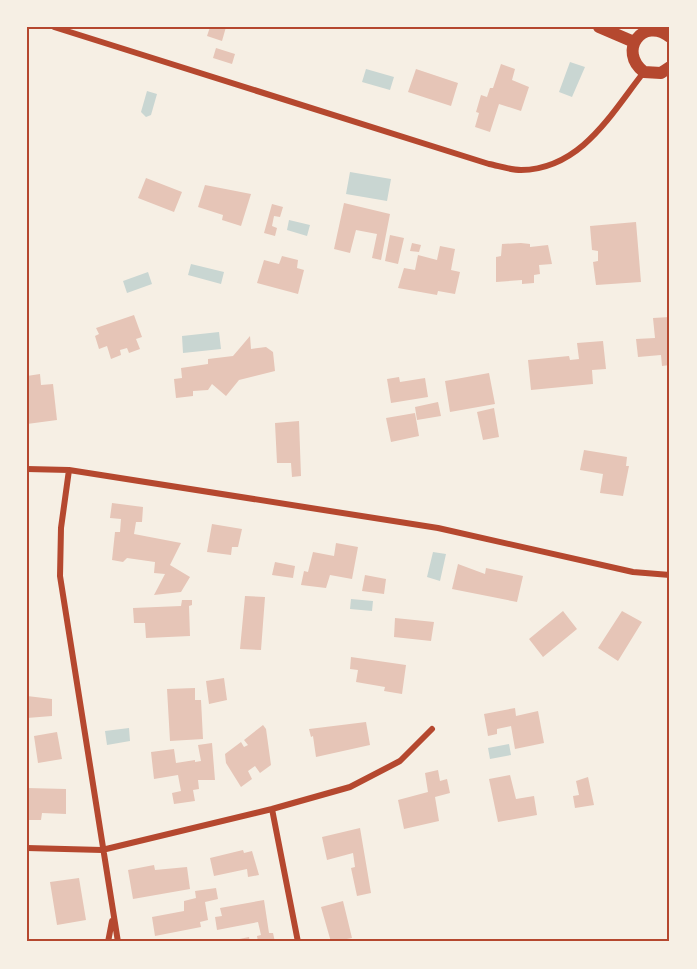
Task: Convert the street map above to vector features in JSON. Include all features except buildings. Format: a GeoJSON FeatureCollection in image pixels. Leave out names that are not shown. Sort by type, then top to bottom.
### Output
{"type":"FeatureCollection","features":[{"type":"Feature","properties":{"kind":"main road"},"geometry":{"type":"LineString","coordinates":[[599,27],[634,42]]}},
{"type":"Feature","properties":{"kind":"main road"},"geometry":{"type":"LineString","coordinates":[[670,37],[656,28],[640,35],[634,42],[633,59],[644,72],[662,73],[670,67]]}},
{"type":"Feature","properties":{"kind":"street"},"geometry":{"type":"LineString","coordinates":[[54,27],[489,164],[521,170],[558,160],[583,145],[605,127],[644,72]]}},
{"type":"Feature","properties":{"kind":"street"},"geometry":{"type":"LineString","coordinates":[[27,469],[69,470],[438,528],[633,572],[670,575]]}},
{"type":"Feature","properties":{"kind":"street"},"geometry":{"type":"LineString","coordinates":[[69,470],[61,528],[60,576],[118,942]]}},
{"type":"Feature","properties":{"kind":"street"},"geometry":{"type":"LineString","coordinates":[[27,848],[102,850],[272,809],[350,787],[400,761],[432,729]]}},
{"type":"Feature","properties":{"kind":"street"},"geometry":{"type":"LineString","coordinates":[[272,809],[298,942]]}},
{"type":"Feature","properties":{"kind":"street"},"geometry":{"type":"LineString","coordinates":[[108,942],[113,918]]}},
{"type":"Feature","properties":{"kind":"shaded area"},"geometry":{"type":"Polygon","coordinates":[[[570,62],[585,67],[572,97],[559,92],[570,62]]]}},
{"type":"Feature","properties":{"kind":"shaded area"},"geometry":{"type":"Polygon","coordinates":[[[366,69],[394,77],[390,90],[362,82],[366,69]]]}},
{"type":"Feature","properties":{"kind":"shaded area"},"geometry":{"type":"Polygon","coordinates":[[[147,91],[157,94],[151,115],[146,117],[141,112],[147,91]]]}},
{"type":"Feature","properties":{"kind":"shaded area"},"geometry":{"type":"Polygon","coordinates":[[[350,172],[391,179],[387,201],[346,194],[350,172]]]}},
{"type":"Feature","properties":{"kind":"shaded area"},"geometry":{"type":"Polygon","coordinates":[[[289,220],[310,225],[307,236],[287,230],[289,220]]]}},
{"type":"Feature","properties":{"kind":"shaded area"},"geometry":{"type":"Polygon","coordinates":[[[191,264],[224,272],[221,284],[188,275],[191,264]]]}},
{"type":"Feature","properties":{"kind":"shaded area"},"geometry":{"type":"Polygon","coordinates":[[[148,272],[152,284],[127,293],[123,281],[148,272]]]}},
{"type":"Feature","properties":{"kind":"shaded area"},"geometry":{"type":"Polygon","coordinates":[[[219,332],[221,349],[183,353],[182,336],[219,332]]]}},
{"type":"Feature","properties":{"kind":"shaded area"},"geometry":{"type":"Polygon","coordinates":[[[433,552],[446,554],[440,581],[427,577],[433,552]]]}},
{"type":"Feature","properties":{"kind":"shaded area"},"geometry":{"type":"Polygon","coordinates":[[[351,599],[373,601],[372,611],[350,609],[351,599]]]}},
{"type":"Feature","properties":{"kind":"shaded area"},"geometry":{"type":"Polygon","coordinates":[[[129,728],[130,741],[107,745],[105,731],[129,728]]]}},
{"type":"Feature","properties":{"kind":"shaded area"},"geometry":{"type":"Polygon","coordinates":[[[509,744],[511,755],[490,759],[488,748],[509,744]]]}}]}
